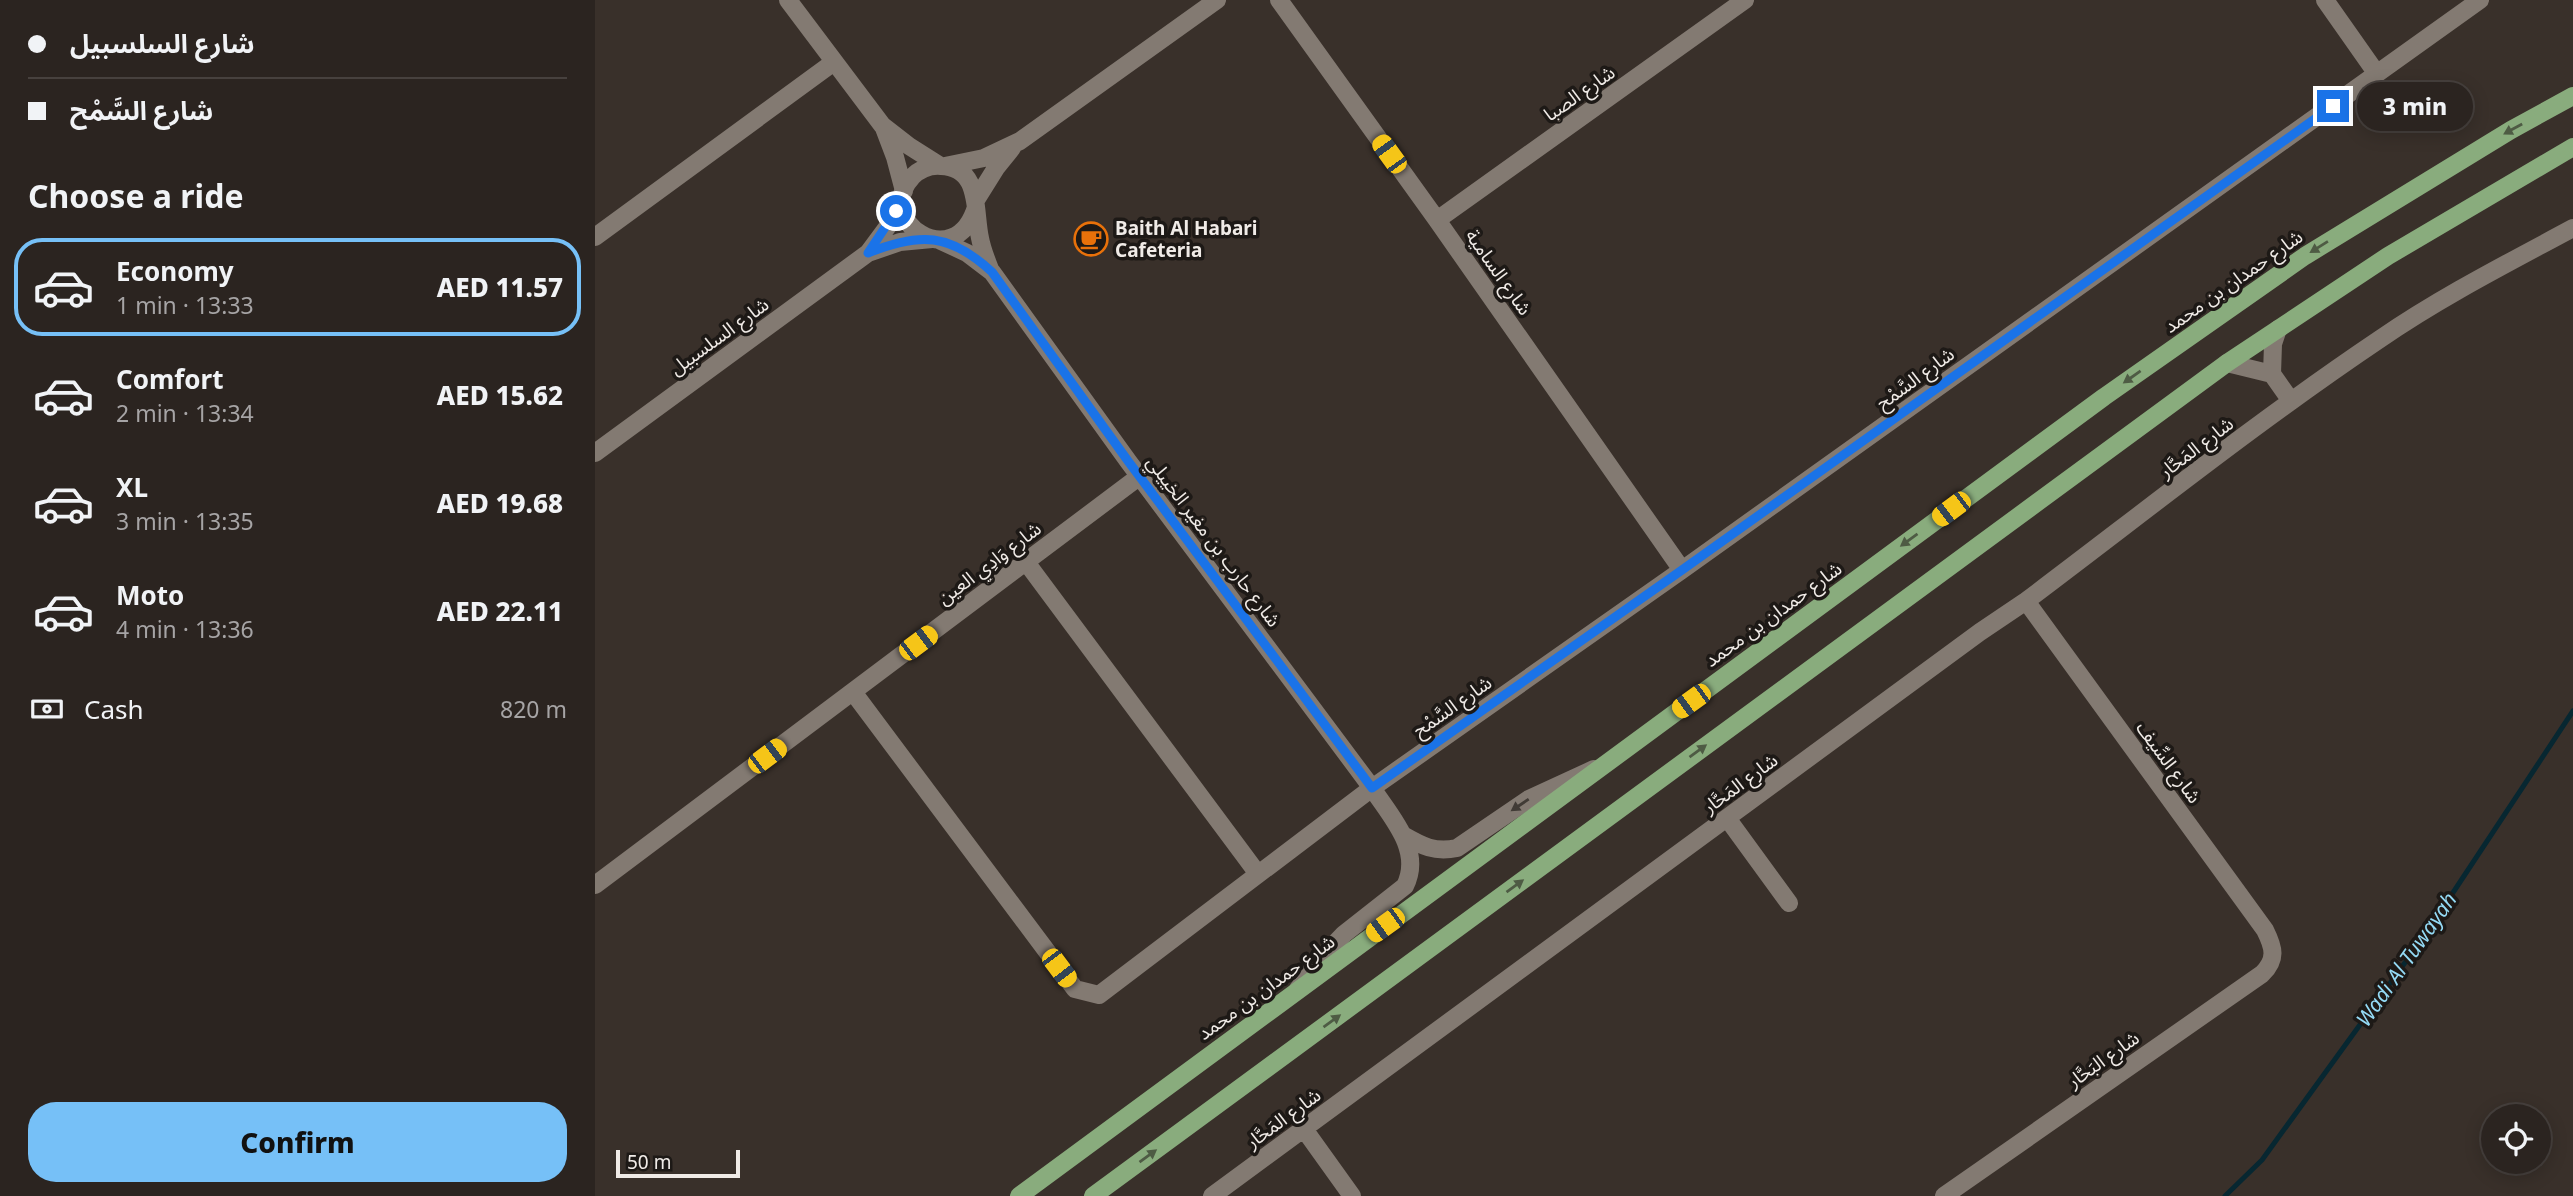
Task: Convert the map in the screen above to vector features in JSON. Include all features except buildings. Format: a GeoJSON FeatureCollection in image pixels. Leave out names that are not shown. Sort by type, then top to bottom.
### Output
{"type":"FeatureCollection","features":[{"type":"Feature","properties":{"kind":"main road","name":"شارع حمدان بن محمد"},"geometry":{"type":"LineString","coordinates":[[1019,1196],[2104,397],[2305,256],[2570,96]]}},
{"type":"Feature","properties":{"kind":"main road"},"geometry":{"type":"LineString","coordinates":[[1093,1196],[2227,363],[2388,256],[2573,147]]}},
{"type":"Feature","properties":{"kind":"street"},"geometry":{"type":"LineString","coordinates":[[788,0],[882,125],[909,146],[942,166],[963,174],[974,190],[976,204]]}},
{"type":"Feature","properties":{"kind":"street"},"geometry":{"type":"LineString","coordinates":[[903,193],[917,172],[984,158],[1020,141],[1217,0]]}},
{"type":"Feature","properties":{"kind":"street","name":"شارع السامية"},"geometry":{"type":"LineString","coordinates":[[1279,0],[1682,570]]}},
{"type":"Feature","properties":{"kind":"street","name":"شارع الصبا"},"geometry":{"type":"LineString","coordinates":[[1437,220],[1745,0]]}},
{"type":"Feature","properties":{"kind":"street"},"geometry":{"type":"LineString","coordinates":[[2325,0],[2377,74]]}},
{"type":"Feature","properties":{"kind":"street","name":"شارع السَّمْح"},"geometry":{"type":"LineString","coordinates":[[853,692],[1075,989],[1099,995],[1372,788],[2480,0]]}},
{"type":"Feature","properties":{"kind":"street"},"geometry":{"type":"LineString","coordinates":[[595,237],[834,62]]}},
{"type":"Feature","properties":{"kind":"street"},"geometry":{"type":"LineString","coordinates":[[882,125],[895,157],[903,193],[902,208],[905,219],[912,229],[922,236],[936,239],[952,237],[964,230],[972,220],[976,204],[996,169],[1020,141]]}},
{"type":"Feature","properties":{"kind":"street","name":"شارع السلسبيل"},"geometry":{"type":"LineString","coordinates":[[595,453],[868,253],[888,226],[903,193]]}},
{"type":"Feature","properties":{"kind":"street","name":"شارع حارب بن مغير الخييلي"},"geometry":{"type":"LineString","coordinates":[[976,204],[980,241],[992,272],[1140,477],[1372,788],[1403,835],[1412,864],[1405,886],[1344,934],[1319,960],[1298,989]]}},
{"type":"Feature","properties":{"kind":"street","name":"شارع المَحَّار"},"geometry":{"type":"LineString","coordinates":[[1212,1196],[1980,632],[2026,601],[2291,401],[2381,338],[2472,283],[2573,228]]}},
{"type":"Feature","properties":{"kind":"street","name":"شارع السلسبيل"},"geometry":{"type":"LineString","coordinates":[[868,253],[900,242],[936,239]]}},
{"type":"Feature","properties":{"kind":"street","name":"شارع حارب بن مغير الخييلي"},"geometry":{"type":"LineString","coordinates":[[936,239],[967,253],[992,272]]}},
{"type":"Feature","properties":{"kind":"street"},"geometry":{"type":"LineString","coordinates":[[2277,329],[2273,344],[2272,374],[2291,401]]}},
{"type":"Feature","properties":{"kind":"street"},"geometry":{"type":"LineString","coordinates":[[2227,363],[2272,374]]}},
{"type":"Feature","properties":{"kind":"street","name":"شارع وَادِي العين"},"geometry":{"type":"LineString","coordinates":[[595,885],[1140,477]]}},
{"type":"Feature","properties":{"kind":"street"},"geometry":{"type":"LineString","coordinates":[[1026,562],[1258,874]]}},
{"type":"Feature","properties":{"kind":"street","name":"شارع السِّيف"},"geometry":{"type":"LineString","coordinates":[[2026,601],[2265,930],[2274,949]]}},
{"type":"Feature","properties":{"kind":"street"},"geometry":{"type":"LineString","coordinates":[[1403,835],[1431,849],[1444,851],[1457,848],[1529,799],[1603,765]]}},
{"type":"Feature","properties":{"kind":"street"},"geometry":{"type":"LineString","coordinates":[[1727,818],[1789,903]]}},
{"type":"Feature","properties":{"kind":"street","name":"شارع البَحَّار"},"geometry":{"type":"LineString","coordinates":[[1944,1196],[2262,974],[2273,960],[2274,949]]}},
{"type":"Feature","properties":{"kind":"street"},"geometry":{"type":"LineString","coordinates":[[1304,1129],[1352,1196]]}},
{"type":"Feature","properties":{"kind":"waterway","name":"Wadi Al Tuwayah"},"geometry":{"type":"LineString","coordinates":[[2225,1196],[2262,1160],[2425,935],[2573,711]]}},
{"type":"Feature","properties":{"kind":"place","name":"Baith Al Habari Cafeteria"},"geometry":{"type":"Point","coordinates":[1091,239]}},
{"type":"Feature","properties":{"kind":"route"},"geometry":{"type":"LineString","coordinates":[[896,211],[868,253],[900,242],[939,240],[967,253],[992,272],[1128,461],[1372,788],[2333,106]]}}]}
